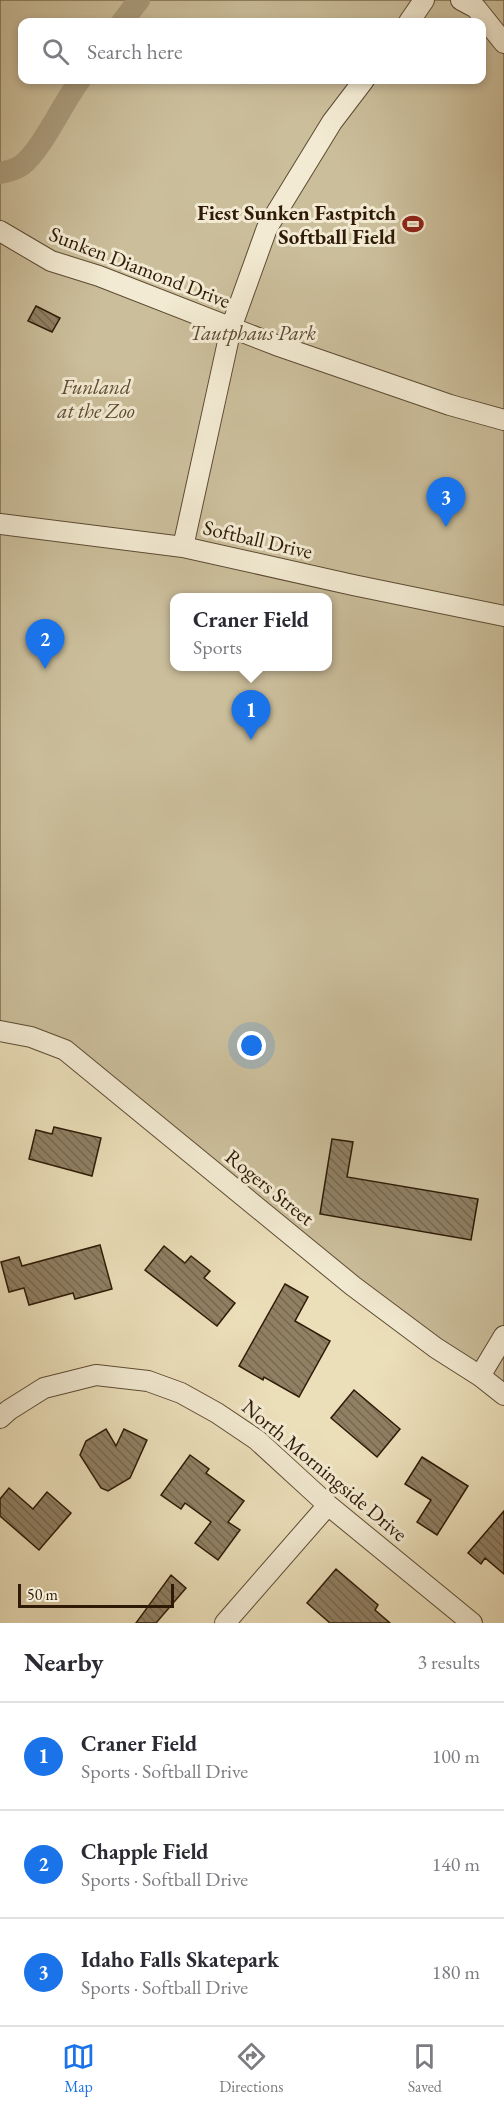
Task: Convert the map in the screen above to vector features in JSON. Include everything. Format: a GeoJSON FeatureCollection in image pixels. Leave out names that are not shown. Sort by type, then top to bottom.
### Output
{"type":"FeatureCollection","features":[{"type":"Feature","properties":{"kind":"street"},"geometry":{"type":"LineString","coordinates":[[412,18],[424,0]]}},
{"type":"Feature","properties":{"kind":"street"},"geometry":{"type":"LineString","coordinates":[[460,0],[476,8],[484,18]]}},
{"type":"Feature","properties":{"kind":"street"},"geometry":{"type":"LineString","coordinates":[[486,20],[504,43]]}},
{"type":"Feature","properties":{"kind":"street"},"geometry":{"type":"LineString","coordinates":[[183,547],[231,328],[267,228],[332,122],[361,84]]}},
{"type":"Feature","properties":{"kind":"street","name":"Sunken Diamond Drive"},"geometry":{"type":"LineString","coordinates":[[0,231],[51,261],[99,276],[231,328],[440,401],[504,420]]}},
{"type":"Feature","properties":{"kind":"street","name":"Softball Drive"},"geometry":{"type":"LineString","coordinates":[[0,524],[183,547],[504,616]]}},
{"type":"Feature","properties":{"kind":"street","name":"Rogers Street"},"geometry":{"type":"LineString","coordinates":[[0,1031],[31,1037],[64,1050],[353,1286],[504,1395]]}},
{"type":"Feature","properties":{"kind":"street"},"geometry":{"type":"LineString","coordinates":[[480,1376],[504,1336]]}},
{"type":"Feature","properties":{"kind":"street","name":"North Morningside Drive"},"geometry":{"type":"LineString","coordinates":[[0,1418],[44,1388],[96,1376],[148,1381],[180,1393],[217,1413],[257,1440],[328,1505],[472,1623]]}},
{"type":"Feature","properties":{"kind":"street"},"geometry":{"type":"LineString","coordinates":[[225,1623],[328,1505]]}},
{"type":"Feature","properties":{"kind":"green space","name":"Tautphaus Park"},"geometry":{"type":"Polygon","coordinates":[[[0,0],[504,0],[504,1395],[65,1050],[0,1031],[0,0]]]}},
{"type":"Feature","properties":{"kind":"building"},"geometry":{"type":"Polygon","coordinates":[[[36,306],[60,318],[52,332],[28,321],[36,306]]]}},
{"type":"Feature","properties":{"kind":"building"},"geometry":{"type":"Polygon","coordinates":[[[54,1127],[101,1138],[92,1176],[29,1159],[36,1130],[52,1134],[54,1127]]]}},
{"type":"Feature","properties":{"kind":"building"},"geometry":{"type":"Polygon","coordinates":[[[332,1139],[353,1142],[347,1177],[478,1199],[471,1240],[320,1214],[332,1139]]]}},
{"type":"Feature","properties":{"kind":"building"},"geometry":{"type":"Polygon","coordinates":[[[100,1245],[112,1289],[75,1299],[73,1293],[29,1305],[24,1288],[9,1292],[1,1262],[19,1257],[22,1266],[100,1245]]]}},
{"type":"Feature","properties":{"kind":"building"},"geometry":{"type":"Polygon","coordinates":[[[164,1246],[185,1263],[191,1256],[210,1271],[204,1278],[235,1303],[217,1326],[145,1270],[164,1246]]]}},
{"type":"Feature","properties":{"kind":"building"},"geometry":{"type":"Polygon","coordinates":[[[285,1284],[308,1297],[295,1321],[330,1341],[299,1397],[239,1366],[285,1284]]]}},
{"type":"Feature","properties":{"kind":"building"},"geometry":{"type":"Polygon","coordinates":[[[354,1390],[400,1429],[377,1457],[331,1418],[354,1390]]]}},
{"type":"Feature","properties":{"kind":"building"},"geometry":{"type":"Polygon","coordinates":[[[106,1429],[116,1446],[124,1429],[147,1440],[130,1478],[108,1491],[101,1488],[80,1455],[86,1441],[106,1429]]]}},
{"type":"Feature","properties":{"kind":"building"},"geometry":{"type":"Polygon","coordinates":[[[190,1455],[209,1469],[206,1473],[244,1501],[228,1522],[240,1530],[218,1560],[195,1543],[211,1522],[185,1503],[181,1509],[161,1495],[190,1455]]]}},
{"type":"Feature","properties":{"kind":"building"},"geometry":{"type":"Polygon","coordinates":[[[422,1457],[468,1486],[437,1535],[417,1522],[431,1500],[405,1484],[422,1457]]]}},
{"type":"Feature","properties":{"kind":"building"},"geometry":{"type":"Polygon","coordinates":[[[9,1488],[33,1509],[47,1492],[71,1513],[39,1550],[0,1516],[0,1499],[9,1488]]]}},
{"type":"Feature","properties":{"kind":"building"},"geometry":{"type":"Polygon","coordinates":[[[504,1511],[504,1574],[485,1558],[481,1564],[468,1553],[504,1511]]]}},
{"type":"Feature","properties":{"kind":"building"},"geometry":{"type":"Polygon","coordinates":[[[336,1569],[378,1605],[375,1610],[390,1623],[330,1623],[307,1603],[336,1569]]]}},
{"type":"Feature","properties":{"kind":"building"},"geometry":{"type":"Polygon","coordinates":[[[171,1575],[186,1588],[156,1623],[136,1623],[171,1575]]]}},
{"type":"Feature","properties":{"kind":"waterway"},"geometry":{"type":"LineString","coordinates":[[125,18],[139,0]]}},
{"type":"Feature","properties":{"kind":"waterway"},"geometry":{"type":"LineString","coordinates":[[0,173],[17,168],[30,157],[77,84]]}},
{"type":"Feature","properties":{"kind":"place","name":"Fiest Sunken Fastpitch Softball Field"},"geometry":{"type":"Point","coordinates":[413,224]}},
{"type":"Feature","properties":{"kind":"place","name":"Idaho Falls Skatepark"},"geometry":{"type":"Point","coordinates":[446,527]}},
{"type":"Feature","properties":{"kind":"place","name":"Chapple Field"},"geometry":{"type":"Point","coordinates":[45,669]}},
{"type":"Feature","properties":{"kind":"place","name":"Craner Field"},"geometry":{"type":"Point","coordinates":[251,740]}},
{"type":"Feature","properties":{"kind":"park label","name":"Funland at the Zoo"},"geometry":{"type":"Point","coordinates":[96,398]}}]}
